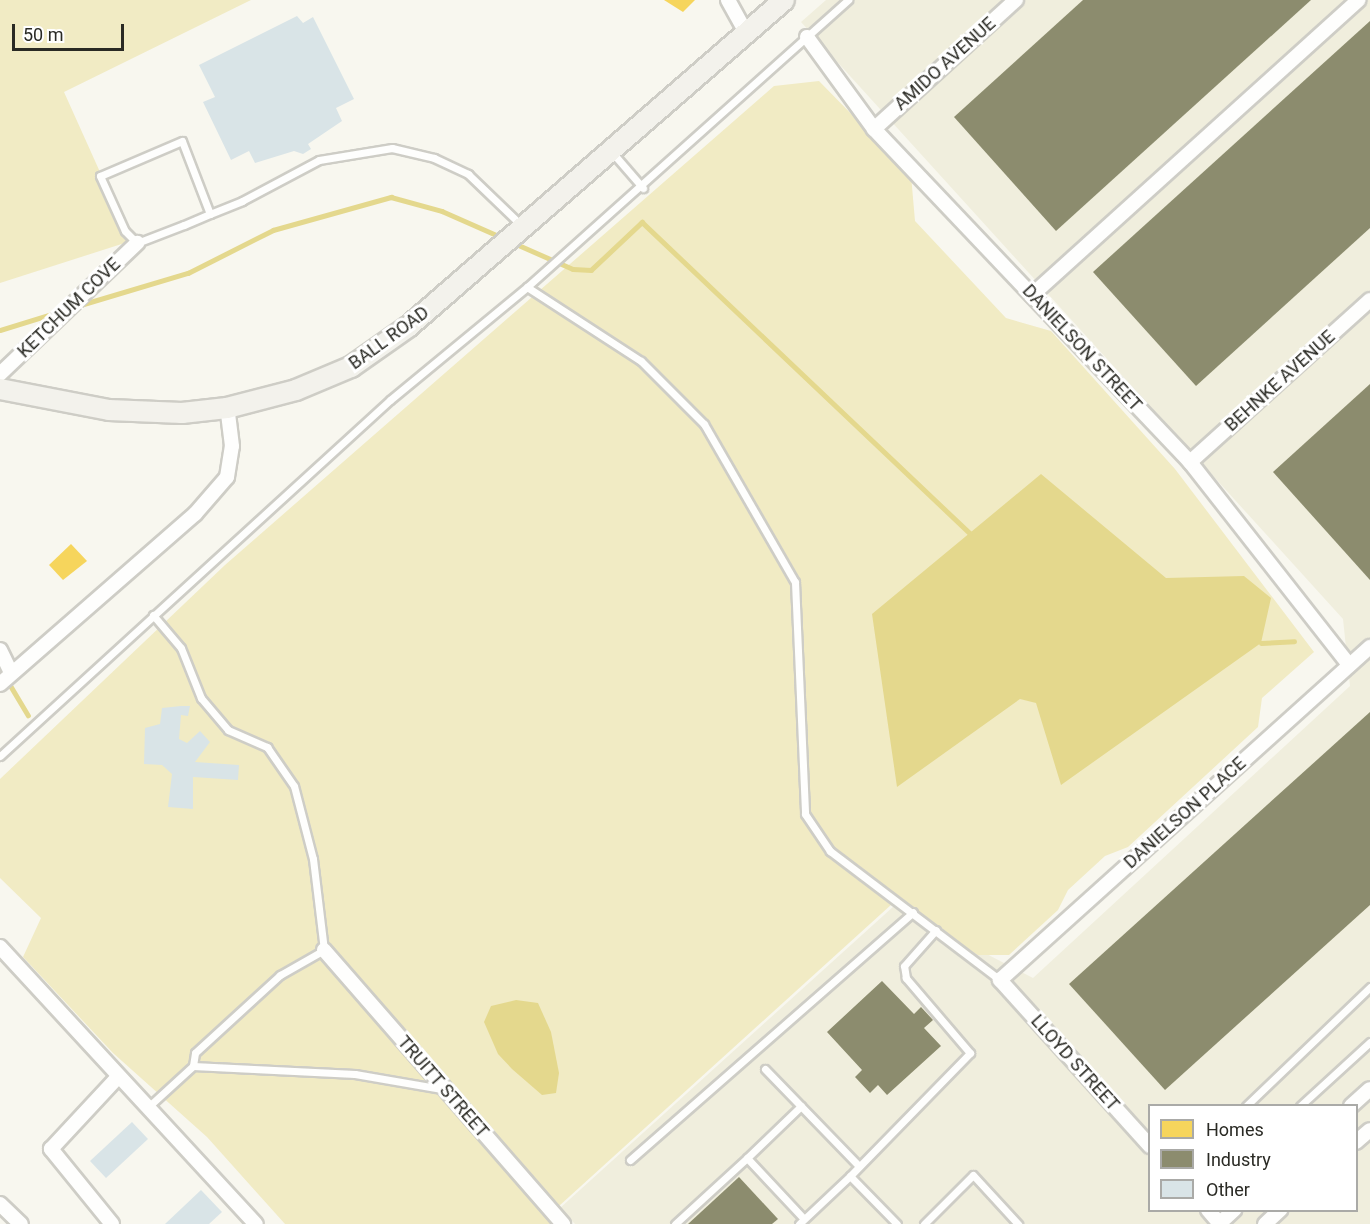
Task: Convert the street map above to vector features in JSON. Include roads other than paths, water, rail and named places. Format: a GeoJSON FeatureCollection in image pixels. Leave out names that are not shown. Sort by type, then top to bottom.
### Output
{"type":"FeatureCollection","features":[{"type":"Feature","properties":{"kind":"main road","name":"BALL ROAD"},"geometry":{"type":"LineString","coordinates":[[0,389],[109,410],[227,408],[351,368],[408,327],[784,0]]}},
{"type":"Feature","properties":{"kind":"street"},"geometry":{"type":"LineString","coordinates":[[728,0],[746,32]]}},
{"type":"Feature","properties":{"kind":"street","name":"AMIDO AVENUE"},"geometry":{"type":"LineString","coordinates":[[874,129],[1016,0]]}},
{"type":"Feature","properties":{"kind":"street"},"geometry":{"type":"LineString","coordinates":[[1032,295],[1358,0]]}},
{"type":"Feature","properties":{"kind":"street","name":"DANIELSON STREET"},"geometry":{"type":"LineString","coordinates":[[807,37],[874,129],[1190,462],[1349,665]]}},
{"type":"Feature","properties":{"kind":"street","name":"KETCHUM COVE"},"geometry":{"type":"LineString","coordinates":[[0,374],[138,243]]}},
{"type":"Feature","properties":{"kind":"street","name":"BEHNKE AVENUE"},"geometry":{"type":"LineString","coordinates":[[1190,462],[1370,300]]}},
{"type":"Feature","properties":{"kind":"street"},"geometry":{"type":"LineString","coordinates":[[0,683],[195,514],[227,477],[232,446],[227,408]]}},
{"type":"Feature","properties":{"kind":"street","name":"DANIELSON PLACE"},"geometry":{"type":"LineString","coordinates":[[1000,980],[1370,647]]}},
{"type":"Feature","properties":{"kind":"street"},"geometry":{"type":"LineString","coordinates":[[0,650],[11,673]]}},
{"type":"Feature","properties":{"kind":"street"},"geometry":{"type":"LineString","coordinates":[[0,947],[256,1224]]}},
{"type":"Feature","properties":{"kind":"street","name":"TRUITT STREET"},"geometry":{"type":"LineString","coordinates":[[324,950],[563,1224]]}},
{"type":"Feature","properties":{"kind":"street","name":"LLOYD STREET"},"geometry":{"type":"LineString","coordinates":[[1000,980],[1148,1145]]}},
{"type":"Feature","properties":{"kind":"street"},"geometry":{"type":"LineString","coordinates":[[112,1224],[51,1149],[118,1077]]}},
{"type":"Feature","properties":{"kind":"street"},"geometry":{"type":"LineString","coordinates":[[1353,1104],[1370,1089]]}},
{"type":"Feature","properties":{"kind":"street"},"geometry":{"type":"LineString","coordinates":[[1358,1140],[1370,1130]]}},
{"type":"Feature","properties":{"kind":"street"},"geometry":{"type":"LineString","coordinates":[[0,1204],[21,1224]]}},
{"type":"Feature","properties":{"kind":"street"},"geometry":{"type":"LineString","coordinates":[[1210,1212],[1219,1224],[1232,1212]]}},
{"type":"Feature","properties":{"kind":"street"},"geometry":{"type":"LineString","coordinates":[[1265,1224],[1278,1212]]}},
{"type":"Feature","properties":{"kind":"lane"},"geometry":{"type":"LineString","coordinates":[[0,756],[381,408],[643,188],[848,0]]}},
{"type":"Feature","properties":{"kind":"lane"},"geometry":{"type":"LineString","coordinates":[[210,214],[177,139],[100,176],[125,231],[138,243],[210,214],[319,160],[393,148],[434,158],[468,174],[514,235]]}},
{"type":"Feature","properties":{"kind":"lane"},"geometry":{"type":"LineString","coordinates":[[611,151],[643,188]]}},
{"type":"Feature","properties":{"kind":"lane"},"geometry":{"type":"LineString","coordinates":[[527,287],[641,361],[704,423],[795,582],[805,814],[830,851],[1000,980]]}},
{"type":"Feature","properties":{"kind":"lane"},"geometry":{"type":"LineString","coordinates":[[147,1108],[193,1066],[195,1053],[280,975],[324,950],[313,859],[294,786],[267,747],[228,730],[201,698],[181,648],[153,615]]}},
{"type":"Feature","properties":{"kind":"lane"},"geometry":{"type":"LineString","coordinates":[[630,1160],[913,912]]}},
{"type":"Feature","properties":{"kind":"lane"},"geometry":{"type":"LineString","coordinates":[[747,1158],[801,1222],[850,1176],[970,1053],[906,978],[904,966],[936,930]]}},
{"type":"Feature","properties":{"kind":"lane"},"geometry":{"type":"LineString","coordinates":[[1248,1104],[1370,987]]}},
{"type":"Feature","properties":{"kind":"lane"},"geometry":{"type":"LineString","coordinates":[[1302,1104],[1370,1042]]}},
{"type":"Feature","properties":{"kind":"lane"},"geometry":{"type":"LineString","coordinates":[[193,1066],[355,1074],[445,1089]]}},
{"type":"Feature","properties":{"kind":"lane"},"geometry":{"type":"LineString","coordinates":[[765,1069],[859,1166]]}},
{"type":"Feature","properties":{"kind":"lane"},"geometry":{"type":"LineString","coordinates":[[675,1224],[801,1106]]}},
{"type":"Feature","properties":{"kind":"lane"},"geometry":{"type":"LineString","coordinates":[[924,1224],[973,1174],[1018,1224]]}},
{"type":"Feature","properties":{"kind":"lane"},"geometry":{"type":"LineString","coordinates":[[850,1176],[897,1224]]}},
{"type":"Feature","properties":{"kind":"waterway"},"geometry":{"type":"LineString","coordinates":[[77,306],[188,273],[273,230],[391,197],[442,211],[501,237]]}},
{"type":"Feature","properties":{"kind":"waterway"},"geometry":{"type":"LineString","coordinates":[[514,243],[573,269],[591,270],[642,222],[970,533]]}},
{"type":"Feature","properties":{"kind":"waterway"},"geometry":{"type":"LineString","coordinates":[[0,330],[58,312]]}},
{"type":"Feature","properties":{"kind":"waterway"},"geometry":{"type":"LineString","coordinates":[[1261,643],[1294,641]]}},
{"type":"Feature","properties":{"kind":"waterway"},"geometry":{"type":"LineString","coordinates":[[0,668],[28,715]]}}]}
